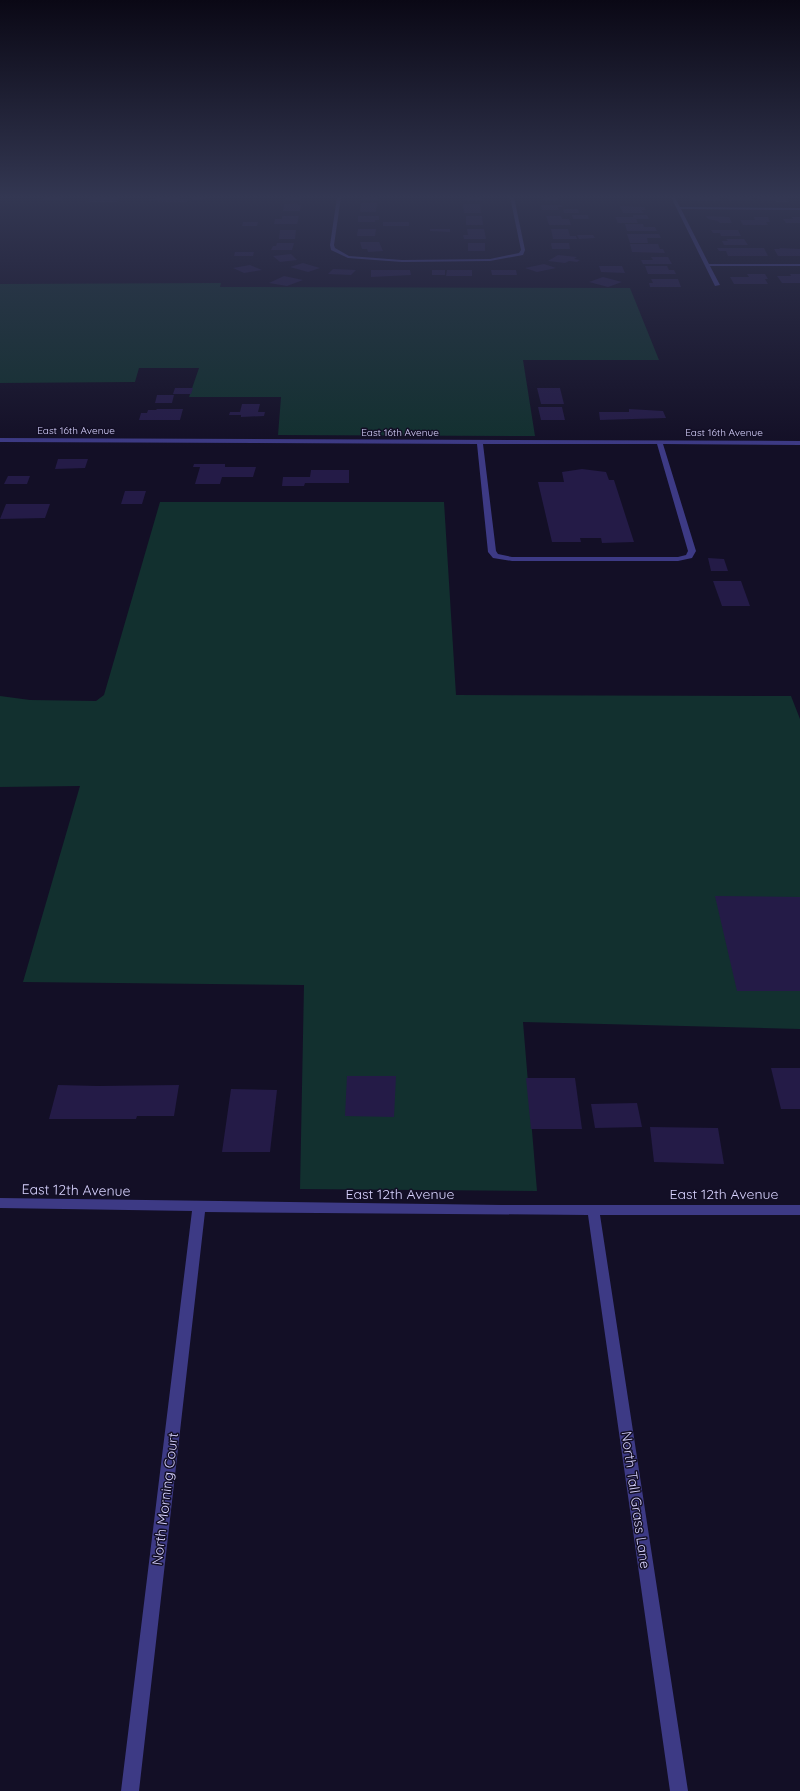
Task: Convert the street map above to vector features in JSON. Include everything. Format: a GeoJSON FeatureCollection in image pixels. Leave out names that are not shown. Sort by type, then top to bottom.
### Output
{"type":"FeatureCollection","features":[{"type":"Feature","properties":{"kind":"street"},"geometry":{"type":"LineString","coordinates":[[715,281],[717,285]]}},
{"type":"Feature","properties":{"kind":"street","name":"East 16th Avenue"},"geometry":{"type":"LineString","coordinates":[[0,440],[800,443]]}},
{"type":"Feature","properties":{"kind":"street"},"geometry":{"type":"LineString","coordinates":[[480,442],[492,552],[496,556],[512,559],[678,559],[689,556],[692,551],[659,442]]}},
{"type":"Feature","properties":{"kind":"street","name":"East 12th Avenue"},"geometry":{"type":"LineString","coordinates":[[0,1203],[199,1207],[502,1210],[800,1210]]}},
{"type":"Feature","properties":{"kind":"street","name":"North Morning Court"},"geometry":{"type":"LineString","coordinates":[[130,1791],[199,1207]]}},
{"type":"Feature","properties":{"kind":"street","name":"North Tall Grass Lane"},"geometry":{"type":"LineString","coordinates":[[593,1209],[679,1791]]}},
{"type":"Feature","properties":{"kind":"green space"},"geometry":{"type":"Polygon","coordinates":[[[221,283],[220,287],[630,288],[659,360],[523,360],[535,436],[278,435],[281,397],[189,397],[199,368],[139,368],[135,382],[0,383],[0,284],[221,283]]]}},
{"type":"Feature","properties":{"kind":"green space"},"geometry":{"type":"Polygon","coordinates":[[[160,502],[444,502],[456,695],[791,696],[800,719],[800,1029],[523,1022],[537,1191],[300,1189],[304,985],[23,982],[80,786],[0,787],[0,696],[30,700],[96,701],[104,695],[160,502]]]}},
{"type":"Feature","properties":{"kind":"building"},"geometry":{"type":"Polygon","coordinates":[[[274,281],[301,281],[287,286],[269,283],[274,281]]]}},
{"type":"Feature","properties":{"kind":"building"},"geometry":{"type":"Polygon","coordinates":[[[593,281],[617,281],[622,282],[608,287],[589,282],[593,281]]]}},
{"type":"Feature","properties":{"kind":"building"},"geometry":{"type":"Polygon","coordinates":[[[652,281],[679,281],[681,287],[650,287],[649,283],[653,283],[652,281]]]}},
{"type":"Feature","properties":{"kind":"building"},"geometry":{"type":"Polygon","coordinates":[[[732,281],[766,281],[768,284],[734,284],[732,281]]]}},
{"type":"Feature","properties":{"kind":"building"},"geometry":{"type":"Polygon","coordinates":[[[780,281],[800,281],[800,283],[782,283],[780,281]]]}},
{"type":"Feature","properties":{"kind":"building"},"geometry":{"type":"Polygon","coordinates":[[[175,388],[193,388],[191,394],[173,394],[175,388]]]}},
{"type":"Feature","properties":{"kind":"building"},"geometry":{"type":"Polygon","coordinates":[[[537,388],[560,388],[564,404],[541,404],[537,388]]]}},
{"type":"Feature","properties":{"kind":"building"},"geometry":{"type":"Polygon","coordinates":[[[157,395],[174,395],[172,403],[155,403],[157,395]]]}},
{"type":"Feature","properties":{"kind":"building"},"geometry":{"type":"Polygon","coordinates":[[[242,404],[260,404],[258,412],[265,412],[264,416],[241,417],[241,415],[229,415],[230,412],[240,412],[242,404]]]}},
{"type":"Feature","properties":{"kind":"building"},"geometry":{"type":"Polygon","coordinates":[[[538,407],[562,407],[565,420],[541,420],[538,407]]]}},
{"type":"Feature","properties":{"kind":"building"},"geometry":{"type":"Polygon","coordinates":[[[183,409],[180,420],[139,420],[141,413],[147,413],[148,410],[183,409]]]}},
{"type":"Feature","properties":{"kind":"building"},"geometry":{"type":"Polygon","coordinates":[[[629,409],[663,411],[666,418],[600,420],[599,412],[629,412],[629,409]]]}},
{"type":"Feature","properties":{"kind":"building"},"geometry":{"type":"Polygon","coordinates":[[[58,459],[88,459],[85,468],[55,469],[58,459]]]}},
{"type":"Feature","properties":{"kind":"building"},"geometry":{"type":"Polygon","coordinates":[[[194,464],[225,464],[225,467],[256,467],[253,477],[222,477],[220,484],[195,484],[200,467],[193,467],[194,464]]]}},
{"type":"Feature","properties":{"kind":"building"},"geometry":{"type":"Polygon","coordinates":[[[582,469],[606,472],[609,480],[614,480],[634,542],[602,543],[601,538],[580,538],[581,542],[552,542],[538,482],[564,482],[562,472],[582,469]]]}},
{"type":"Feature","properties":{"kind":"building"},"geometry":{"type":"Polygon","coordinates":[[[311,470],[349,470],[349,483],[305,483],[304,486],[282,486],[283,477],[310,477],[311,470]]]}},
{"type":"Feature","properties":{"kind":"building"},"geometry":{"type":"Polygon","coordinates":[[[8,476],[30,476],[27,484],[4,484],[8,476]]]}},
{"type":"Feature","properties":{"kind":"building"},"geometry":{"type":"Polygon","coordinates":[[[125,491],[146,491],[142,504],[121,504],[125,491]]]}},
{"type":"Feature","properties":{"kind":"building"},"geometry":{"type":"Polygon","coordinates":[[[6,504],[50,504],[45,518],[0,519],[6,504]]]}},
{"type":"Feature","properties":{"kind":"building"},"geometry":{"type":"Polygon","coordinates":[[[708,558],[724,559],[728,571],[711,571],[708,558]]]}},
{"type":"Feature","properties":{"kind":"building"},"geometry":{"type":"Polygon","coordinates":[[[713,581],[741,581],[750,606],[722,606],[713,581]]]}},
{"type":"Feature","properties":{"kind":"building"},"geometry":{"type":"Polygon","coordinates":[[[715,896],[800,897],[800,991],[737,991],[715,896]]]}},
{"type":"Feature","properties":{"kind":"building"},"geometry":{"type":"Polygon","coordinates":[[[771,1068],[800,1068],[800,1109],[781,1109],[771,1068]]]}},
{"type":"Feature","properties":{"kind":"building"},"geometry":{"type":"Polygon","coordinates":[[[347,1076],[396,1076],[394,1117],[345,1116],[347,1076]]]}},
{"type":"Feature","properties":{"kind":"building"},"geometry":{"type":"Polygon","coordinates":[[[526,1078],[575,1078],[582,1129],[531,1129],[526,1078]]]}},
{"type":"Feature","properties":{"kind":"building"},"geometry":{"type":"Polygon","coordinates":[[[58,1085],[179,1085],[174,1116],[137,1116],[136,1119],[49,1119],[58,1085]]]}},
{"type":"Feature","properties":{"kind":"building"},"geometry":{"type":"Polygon","coordinates":[[[231,1089],[277,1090],[270,1152],[222,1152],[231,1089]]]}},
{"type":"Feature","properties":{"kind":"building"},"geometry":{"type":"Polygon","coordinates":[[[637,1103],[642,1127],[595,1128],[591,1104],[637,1103]]]}},
{"type":"Feature","properties":{"kind":"building"},"geometry":{"type":"Polygon","coordinates":[[[650,1127],[718,1128],[724,1164],[654,1162],[650,1127]]]}}]}
